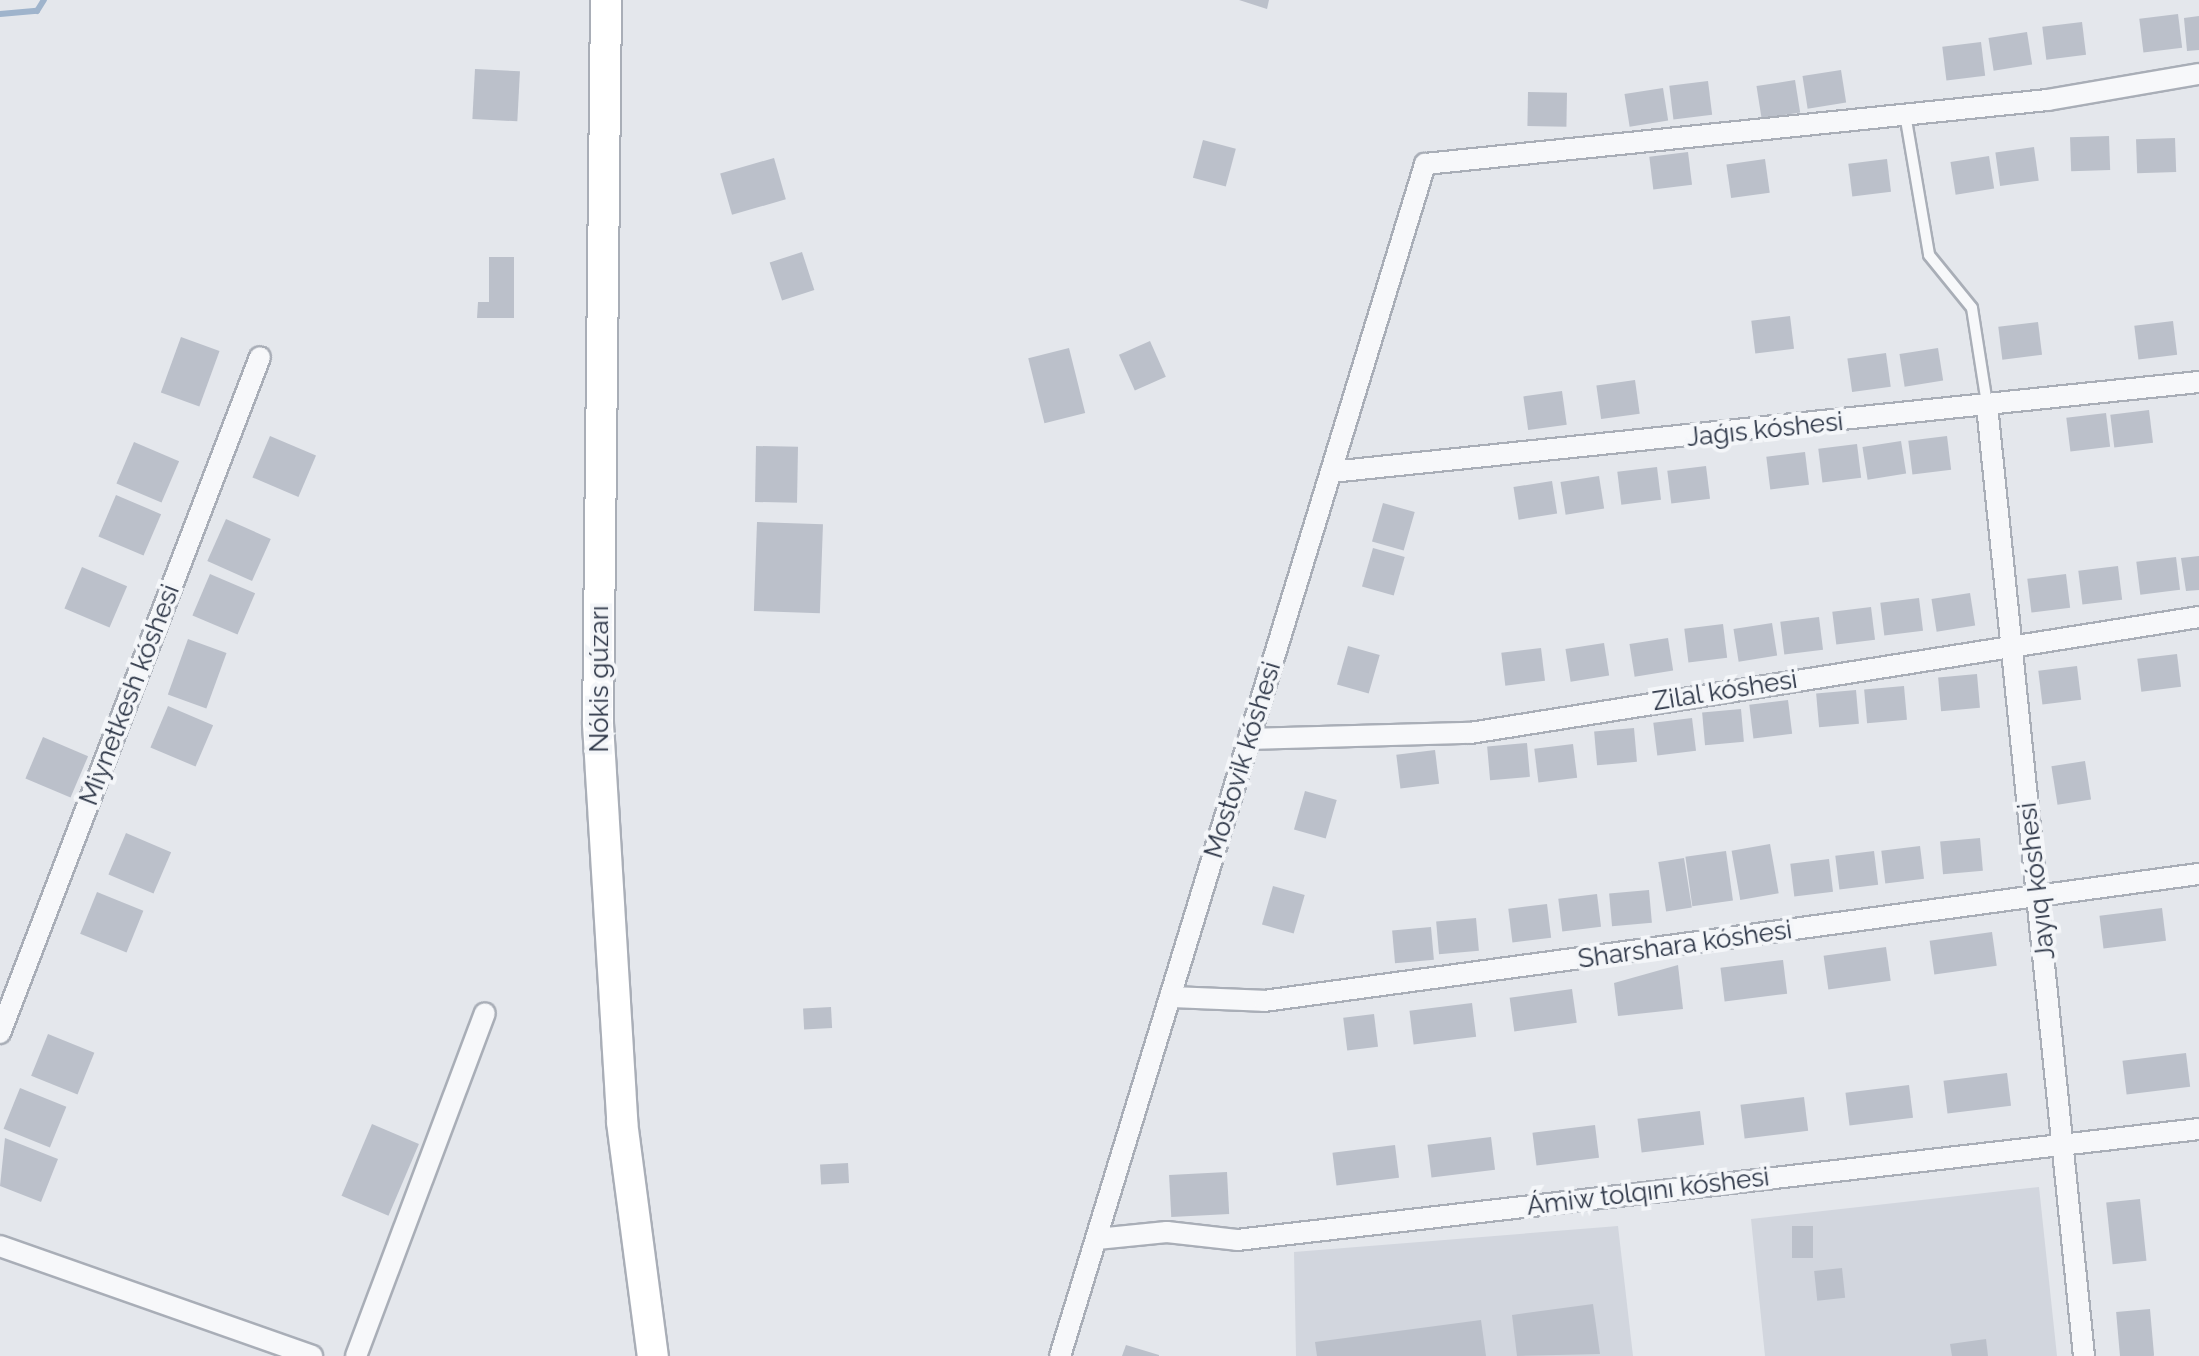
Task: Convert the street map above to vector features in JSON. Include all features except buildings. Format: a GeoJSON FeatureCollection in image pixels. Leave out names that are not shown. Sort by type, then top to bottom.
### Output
{"type":"FeatureCollection","features":[{"type":"Feature","properties":{"kind":"main road","name":"Nókis gúzarı"},"geometry":{"type":"LineString","coordinates":[[606,0],[598,724],[622,1122],[653,1356]]}},
{"type":"Feature","properties":{"kind":"street"},"geometry":{"type":"LineString","coordinates":[[1905,114],[2199,74]]}},
{"type":"Feature","properties":{"kind":"street","name":"Mostovik kóshesi"},"geometry":{"type":"LineString","coordinates":[[1060,1356],[1425,164],[1905,114]]}},
{"type":"Feature","properties":{"kind":"street","name":"Miynetkesh kóshesi"},"geometry":{"type":"LineString","coordinates":[[0,1033],[260,357]]}},
{"type":"Feature","properties":{"kind":"street","name":"Jaǵıs kóshesi"},"geometry":{"type":"LineString","coordinates":[[1331,472],[2199,382]]}},
{"type":"Feature","properties":{"kind":"street","name":"Jayıq kóshesi"},"geometry":{"type":"LineString","coordinates":[[1987,406],[2007,645],[2041,898],[2084,1356]]}},
{"type":"Feature","properties":{"kind":"street","name":"Zilal kóshesi"},"geometry":{"type":"LineString","coordinates":[[1249,739],[1470,733],[2007,645],[2199,617]]}},
{"type":"Feature","properties":{"kind":"street","name":"Sharshara kóshesi"},"geometry":{"type":"LineString","coordinates":[[1170,997],[1264,1001],[2041,898],[2199,874]]}},
{"type":"Feature","properties":{"kind":"street"},"geometry":{"type":"LineString","coordinates":[[356,1356],[485,1013]]}},
{"type":"Feature","properties":{"kind":"street","name":"Ámiw tolqını kóshesi"},"geometry":{"type":"LineString","coordinates":[[1097,1239],[1167,1232],[1237,1240],[2064,1142],[2199,1129]]}},
{"type":"Feature","properties":{"kind":"street"},"geometry":{"type":"LineString","coordinates":[[0,1246],[312,1356]]}},
{"type":"Feature","properties":{"kind":"lane"},"geometry":{"type":"LineString","coordinates":[[1905,114],[1929,255],[1972,308],[1987,406]]}},
{"type":"Feature","properties":{"kind":"shaded area"},"geometry":{"type":"Polygon","coordinates":[[[2039,1187],[2057,1356],[1765,1356],[1751,1219],[2039,1187]]]}},
{"type":"Feature","properties":{"kind":"shaded area"},"geometry":{"type":"Polygon","coordinates":[[[1618,1226],[1633,1356],[1296,1356],[1294,1252],[1618,1226]]]}},
{"type":"Feature","properties":{"kind":"waterway"},"geometry":{"type":"LineString","coordinates":[[0,14],[37,11],[44,0]]}}]}
